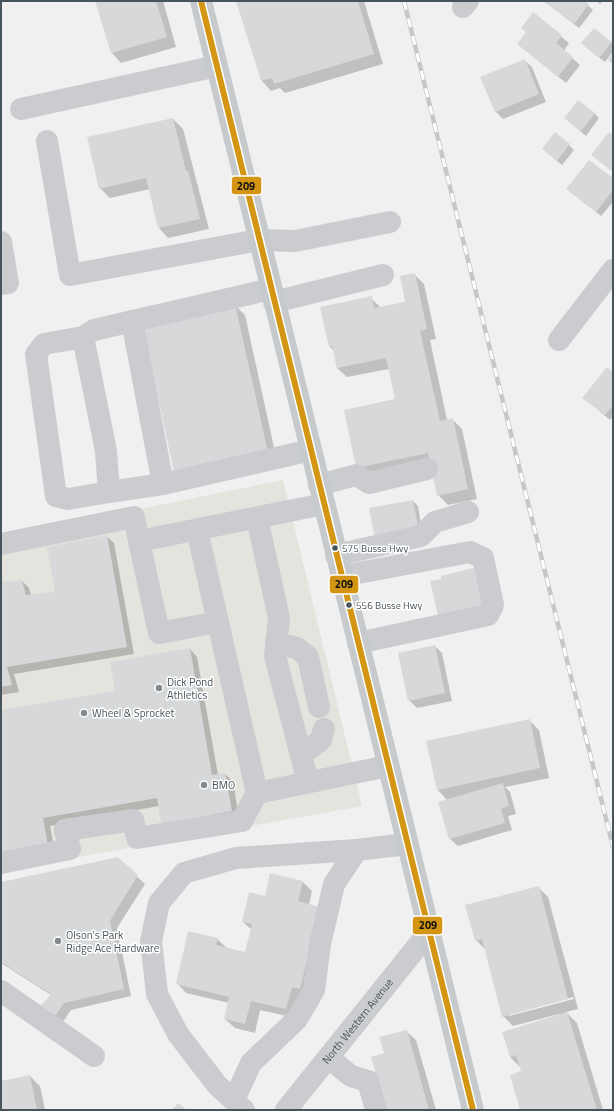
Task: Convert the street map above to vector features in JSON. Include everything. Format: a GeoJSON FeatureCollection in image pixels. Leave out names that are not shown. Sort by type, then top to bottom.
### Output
{"type":"FeatureCollection","features":[{"type":"Feature","properties":{"kind":"main road"},"geometry":{"type":"LineString","coordinates":[[201,1],[473,1110]]}},
{"type":"Feature","properties":{"kind":"street"},"geometry":{"type":"LineString","coordinates":[[21,109],[217,66]]}},
{"type":"Feature","properties":{"kind":"street"},"geometry":{"type":"LineString","coordinates":[[47,141],[70,275],[259,240],[295,241],[390,222]]}},
{"type":"Feature","properties":{"kind":"street"},"geometry":{"type":"LineString","coordinates":[[1,242],[8,283],[1,284]]}},
{"type":"Feature","properties":{"kind":"street"},"geometry":{"type":"LineString","coordinates":[[558,340],[613,270]]}},
{"type":"Feature","properties":{"kind":"street"},"geometry":{"type":"LineString","coordinates":[[311,450],[163,484],[68,499],[56,496],[36,354],[44,344],[83,337],[94,330],[132,321],[383,275]]}},
{"type":"Feature","properties":{"kind":"street"},"geometry":{"type":"LineString","coordinates":[[132,321],[163,484]]}},
{"type":"Feature","properties":{"kind":"street"},"geometry":{"type":"LineString","coordinates":[[83,337],[106,451],[109,492]]}},
{"type":"Feature","properties":{"kind":"street"},"geometry":{"type":"LineString","coordinates":[[139,541],[257,518],[322,494],[356,475],[369,483],[427,469]]}},
{"type":"Feature","properties":{"kind":"street"},"geometry":{"type":"LineString","coordinates":[[336,555],[421,536],[435,522],[468,512]]}},
{"type":"Feature","properties":{"kind":"street"},"geometry":{"type":"LineString","coordinates":[[1,544],[134,517],[159,633],[218,622]]}},
{"type":"Feature","properties":{"kind":"street"},"geometry":{"type":"LineString","coordinates":[[257,518],[279,618],[275,656],[308,782]]}},
{"type":"Feature","properties":{"kind":"street"},"geometry":{"type":"LineString","coordinates":[[1,863],[70,849],[65,830],[133,820],[137,838],[242,821],[257,793],[197,530]]}},
{"type":"Feature","properties":{"kind":"street"},"geometry":{"type":"LineString","coordinates":[[342,576],[470,552],[483,558],[493,605],[488,615],[358,643]]}},
{"type":"Feature","properties":{"kind":"street"},"geometry":{"type":"LineString","coordinates":[[276,643],[297,648],[308,657],[319,707]]}},
{"type":"Feature","properties":{"kind":"street"},"geometry":{"type":"LineString","coordinates":[[301,755],[321,740],[324,729]]}},
{"type":"Feature","properties":{"kind":"street"},"geometry":{"type":"LineString","coordinates":[[257,793],[388,766]]}},
{"type":"Feature","properties":{"kind":"street"},"geometry":{"type":"LineString","coordinates":[[357,850],[334,884],[320,944],[314,990],[297,1019],[251,1063],[239,1105],[218,1085],[178,1034],[157,994],[151,941],[159,903],[184,873],[236,858],[357,850],[407,844]]}},
{"type":"Feature","properties":{"kind":"street","name":"North Western Avenue"},"geometry":{"type":"LineString","coordinates":[[286,1110],[429,932]]}},
{"type":"Feature","properties":{"kind":"street"},"geometry":{"type":"LineString","coordinates":[[1,991],[94,1056]]}},
{"type":"Feature","properties":{"kind":"street"},"geometry":{"type":"LineString","coordinates":[[329,1058],[351,1076],[368,1081],[376,1110]]}},
{"type":"Feature","properties":{"kind":"shaded area"},"geometry":{"type":"Polygon","coordinates":[[[283,480],[362,806],[1,871],[1,537],[283,480]]]}},
{"type":"Feature","properties":{"kind":"building"},"geometry":{"type":"Polygon","coordinates":[[[95,1],[156,1],[167,37],[111,53],[95,1]]]}},
{"type":"Feature","properties":{"kind":"building"},"geometry":{"type":"Polygon","coordinates":[[[236,1],[358,1],[374,54],[274,84],[272,78],[261,81],[236,1]]]}},
{"type":"Feature","properties":{"kind":"building"},"geometry":{"type":"Polygon","coordinates":[[[543,1],[584,1],[589,4],[574,24],[543,1]]]}},
{"type":"Feature","properties":{"kind":"building"},"geometry":{"type":"Polygon","coordinates":[[[533,12],[562,35],[556,43],[573,57],[558,77],[517,44],[526,32],[521,28],[533,12]]]}},
{"type":"Feature","properties":{"kind":"building"},"geometry":{"type":"Polygon","coordinates":[[[594,28],[612,42],[599,58],[581,43],[594,28]]]}},
{"type":"Feature","properties":{"kind":"building"},"geometry":{"type":"Polygon","coordinates":[[[613,53],[613,64],[608,60],[613,53]]]}},
{"type":"Feature","properties":{"kind":"building"},"geometry":{"type":"Polygon","coordinates":[[[525,59],[539,94],[495,112],[480,77],[525,59]]]}},
{"type":"Feature","properties":{"kind":"building"},"geometry":{"type":"Polygon","coordinates":[[[578,100],[595,113],[581,131],[564,118],[578,100]]]}},
{"type":"Feature","properties":{"kind":"building"},"geometry":{"type":"Polygon","coordinates":[[[173,118],[200,219],[158,228],[146,178],[99,189],[87,137],[173,118]]]}},
{"type":"Feature","properties":{"kind":"building"},"geometry":{"type":"Polygon","coordinates":[[[555,132],[570,144],[557,161],[542,149],[555,132]]]}},
{"type":"Feature","properties":{"kind":"building"},"geometry":{"type":"Polygon","coordinates":[[[609,132],[613,135],[613,172],[591,155],[609,132]]]}},
{"type":"Feature","properties":{"kind":"building"},"geometry":{"type":"Polygon","coordinates":[[[589,160],[613,178],[613,190],[596,212],[566,189],[589,160]]]}},
{"type":"Feature","properties":{"kind":"building"},"geometry":{"type":"Polygon","coordinates":[[[415,273],[427,329],[420,331],[440,421],[453,418],[468,489],[437,496],[428,453],[356,468],[344,410],[395,399],[386,358],[337,368],[332,346],[329,347],[320,307],[372,296],[374,308],[405,302],[400,276],[415,273]]]}},
{"type":"Feature","properties":{"kind":"building"},"geometry":{"type":"Polygon","coordinates":[[[235,304],[268,452],[174,472],[142,324],[235,304]]]}},
{"type":"Feature","properties":{"kind":"building"},"geometry":{"type":"Polygon","coordinates":[[[607,367],[613,372],[613,405],[605,415],[582,398],[607,367]]]}},
{"type":"Feature","properties":{"kind":"building"},"geometry":{"type":"Polygon","coordinates":[[[413,500],[419,532],[375,540],[369,508],[413,500]]]}},
{"type":"Feature","properties":{"kind":"building"},"geometry":{"type":"Polygon","coordinates":[[[107,535],[127,647],[7,667],[12,685],[1,687],[1,583],[22,580],[26,595],[55,592],[47,547],[107,535]]]}},
{"type":"Feature","properties":{"kind":"building"},"geometry":{"type":"Polygon","coordinates":[[[474,568],[484,614],[440,624],[430,581],[441,579],[441,576],[474,568]]]}},
{"type":"Feature","properties":{"kind":"building"},"geometry":{"type":"Polygon","coordinates":[[[435,645],[445,693],[408,701],[398,653],[435,645]]]}},
{"type":"Feature","properties":{"kind":"building"},"geometry":{"type":"Polygon","coordinates":[[[190,648],[212,775],[225,773],[232,811],[195,818],[162,829],[157,798],[43,818],[49,851],[1,860],[1,710],[115,691],[110,662],[190,648]]]}},
{"type":"Feature","properties":{"kind":"building"},"geometry":{"type":"Polygon","coordinates":[[[530,719],[540,768],[437,790],[426,741],[530,719]]]}},
{"type":"Feature","properties":{"kind":"building"},"geometry":{"type":"Polygon","coordinates":[[[503,783],[509,806],[501,809],[505,823],[449,839],[438,802],[503,783]]]}},
{"type":"Feature","properties":{"kind":"building","name":"Olson's Park Ridge Ace Hardware"},"geometry":{"type":"Polygon","coordinates":[[[118,857],[138,875],[110,921],[124,989],[64,1003],[53,1019],[39,1008],[51,994],[1,962],[1,882],[118,857]]]}},
{"type":"Feature","properties":{"kind":"building"},"geometry":{"type":"Polygon","coordinates":[[[270,873],[303,881],[298,901],[320,907],[300,989],[292,987],[286,1009],[251,1001],[245,1024],[224,1019],[229,997],[176,984],[188,931],[218,938],[216,945],[245,952],[252,924],[242,922],[249,892],[265,896],[270,873]]]}},
{"type":"Feature","properties":{"kind":"building"},"geometry":{"type":"Polygon","coordinates":[[[539,886],[568,999],[502,1017],[482,939],[475,941],[465,905],[539,886]]]}},
{"type":"Feature","properties":{"kind":"building"},"geometry":{"type":"Polygon","coordinates":[[[567,1012],[597,1110],[520,1110],[510,1075],[521,1071],[516,1055],[510,1057],[502,1032],[567,1012]]]}},
{"type":"Feature","properties":{"kind":"building"},"geometry":{"type":"Polygon","coordinates":[[[407,1030],[429,1110],[386,1110],[371,1057],[384,1053],[379,1037],[407,1030]]]}},
{"type":"Feature","properties":{"kind":"building"},"geometry":{"type":"Polygon","coordinates":[[[30,1075],[37,1110],[1,1110],[1,1081],[30,1075]]]}},
{"type":"Feature","properties":{"kind":"building"},"geometry":{"type":"Polygon","coordinates":[[[178,1103],[187,1110],[172,1110],[178,1103]]]}},
{"type":"Feature","properties":{"kind":"railway"},"geometry":{"type":"LineString","coordinates":[[404,1],[613,847]]}},
{"type":"Feature","properties":{"kind":"transit line","name":"209"},"geometry":{"type":"LineString","coordinates":[[201,1],[473,1110]]}},
{"type":"Feature","properties":{"kind":"place","name":"575 Busse Hwy"},"geometry":{"type":"Point","coordinates":[335,548]}},
{"type":"Feature","properties":{"kind":"place","name":"556 Busse Hwy"},"geometry":{"type":"Point","coordinates":[349,605]}},
{"type":"Feature","properties":{"kind":"place","name":"Dick Pond Athletics"},"geometry":{"type":"Point","coordinates":[159,688]}},
{"type":"Feature","properties":{"kind":"place","name":"Wheel & Sprocket"},"geometry":{"type":"Point","coordinates":[84,713]}},
{"type":"Feature","properties":{"kind":"place","name":"BMO"},"geometry":{"type":"Point","coordinates":[204,785]}},
{"type":"Feature","properties":{"kind":"place","name":"Olson's Park Ridge Ace Hardware"},"geometry":{"type":"Point","coordinates":[58,941]}}]}
